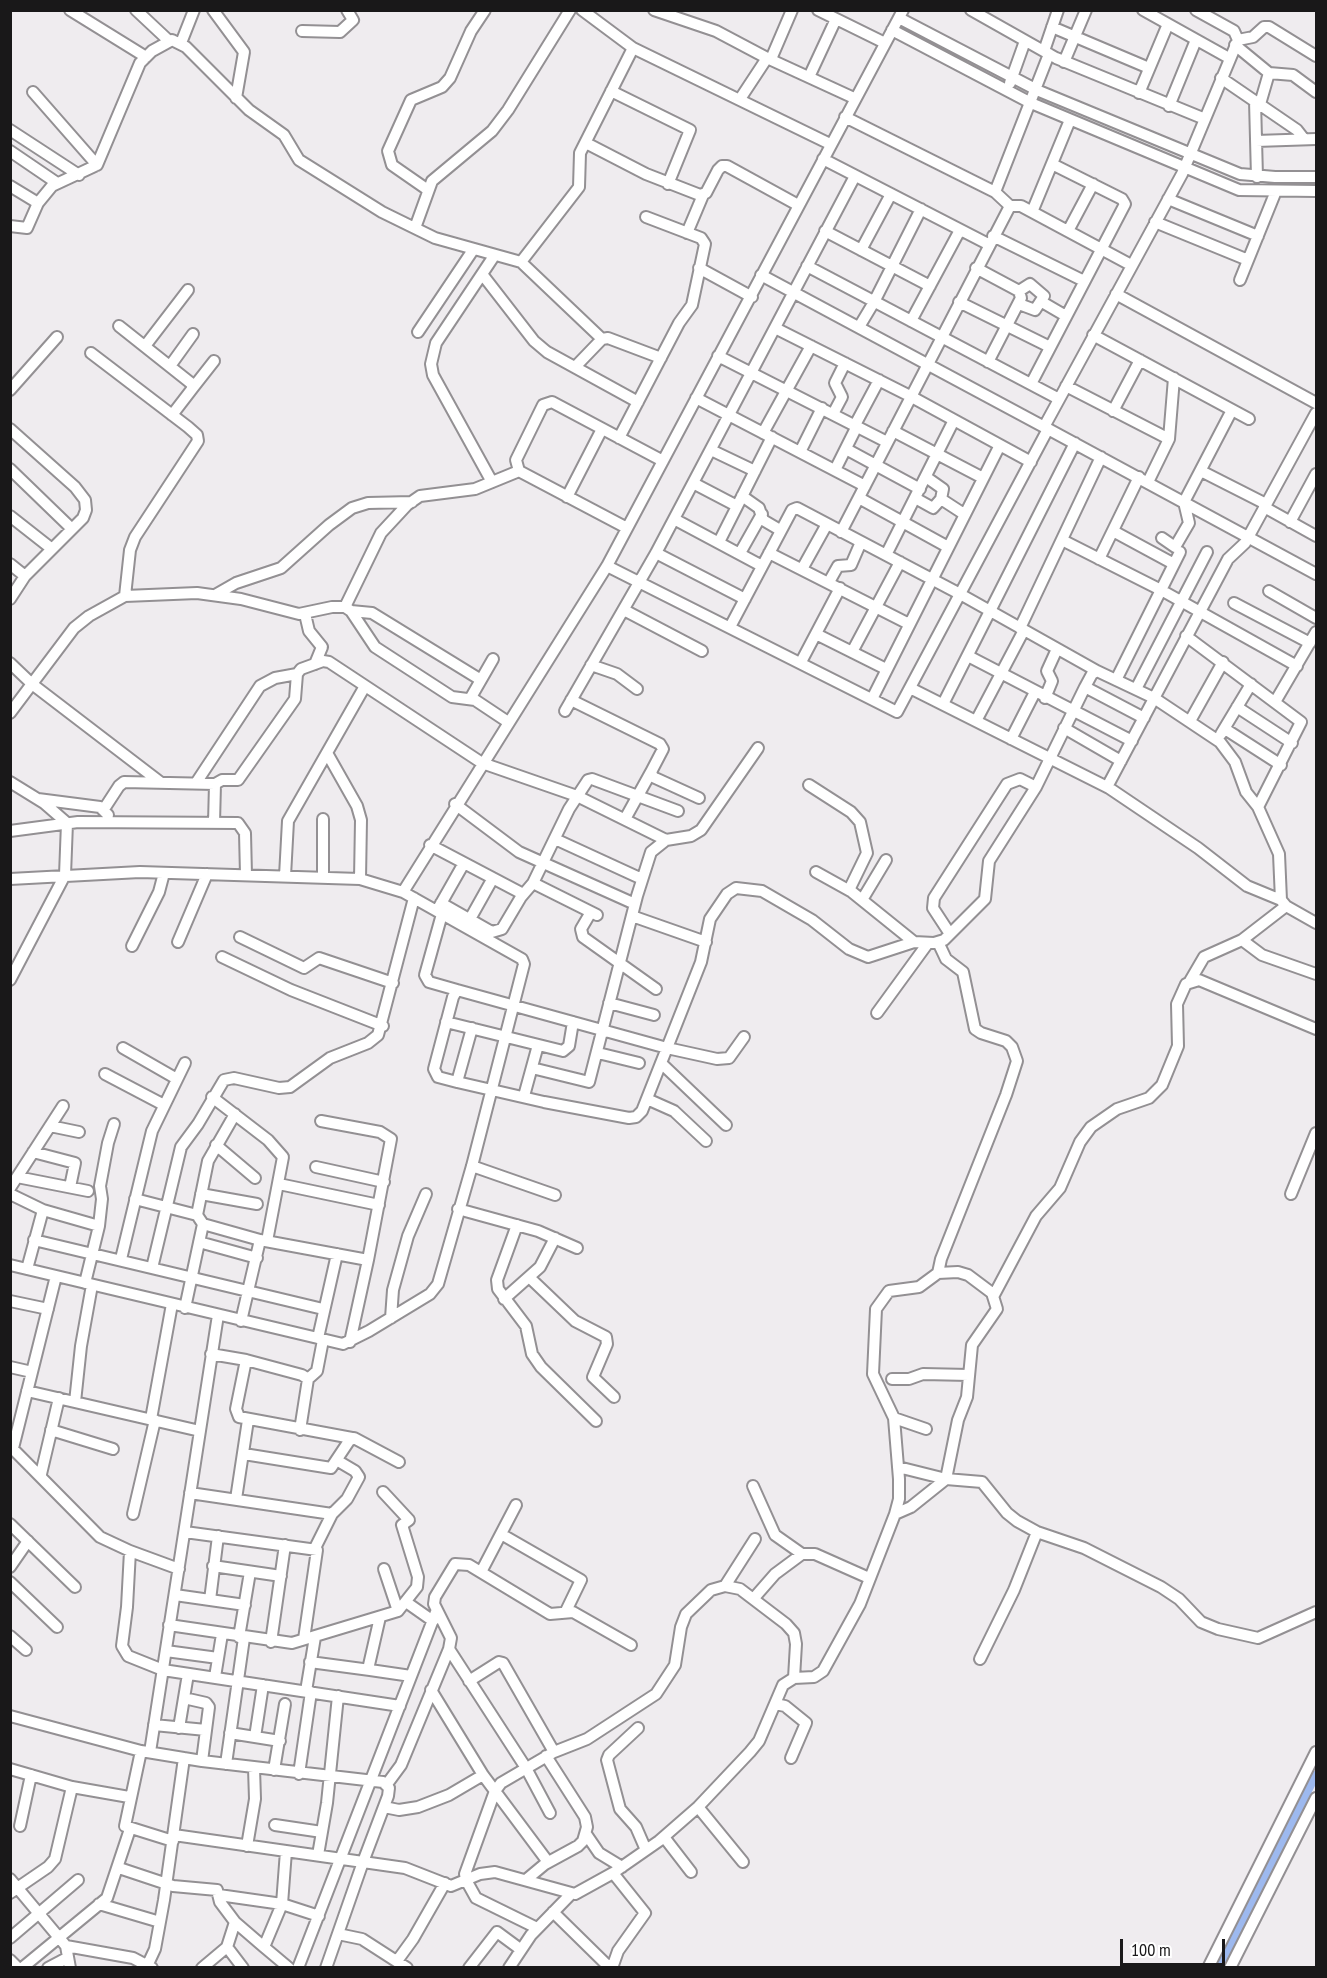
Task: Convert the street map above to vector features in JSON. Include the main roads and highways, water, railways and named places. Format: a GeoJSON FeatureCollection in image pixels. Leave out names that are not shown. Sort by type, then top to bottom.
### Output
{"type":"FeatureCollection","features":[{"type":"Feature","properties":{"kind":"waterway"},"geometry":{"type":"LineString","coordinates":[[1219,1968],[1316,1775]]}}]}
